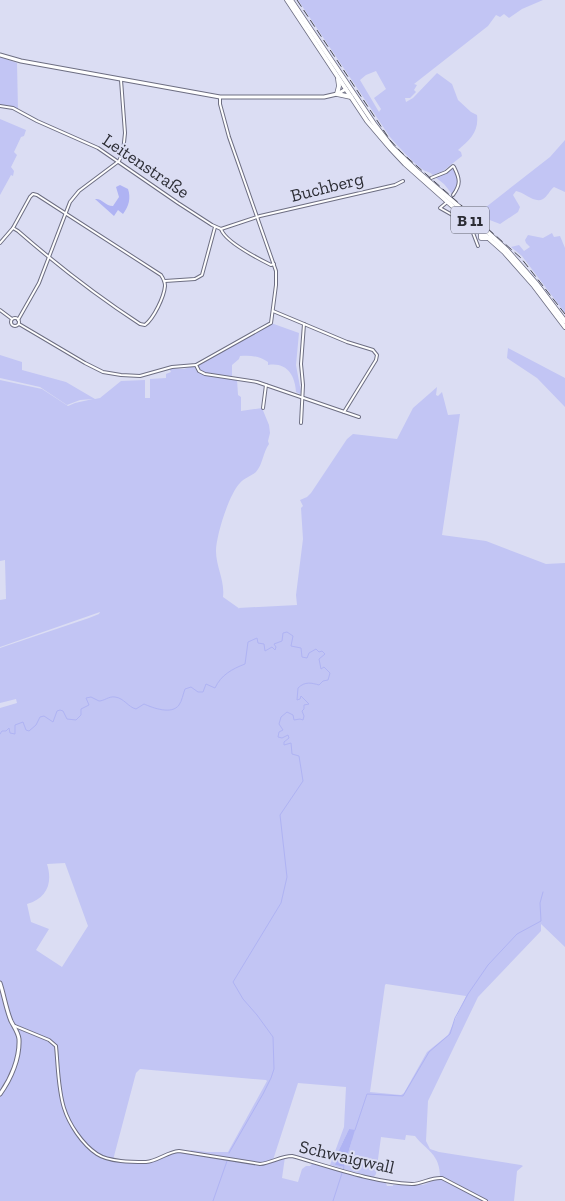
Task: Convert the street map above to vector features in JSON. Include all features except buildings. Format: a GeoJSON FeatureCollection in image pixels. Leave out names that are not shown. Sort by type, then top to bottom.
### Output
{"type":"FeatureCollection","features":[{"type":"Feature","properties":{"kind":"main road","name":"B 11"},"geometry":{"type":"LineString","coordinates":[[286,0],[348,88],[352,98],[372,127],[397,156],[490,238],[534,286],[565,327]]}},
{"type":"Feature","properties":{"kind":"main road","name":"B 11"},"geometry":{"type":"LineString","coordinates":[[291,0],[348,88],[381,133],[399,154],[507,250],[536,283],[565,321]]}},
{"type":"Feature","properties":{"kind":"main road"},"geometry":{"type":"LineString","coordinates":[[338,76],[340,86],[337,94],[352,98]]}},
{"type":"Feature","properties":{"kind":"main road"},"geometry":{"type":"LineString","coordinates":[[424,176],[431,178],[431,183]]}},
{"type":"Feature","properties":{"kind":"main road"},"geometry":{"type":"LineString","coordinates":[[480,229],[481,238],[490,238]]}},
{"type":"Feature","properties":{"kind":"street"},"geometry":{"type":"LineString","coordinates":[[0,55],[26,62],[220,97],[319,97],[337,94],[348,88]]}},
{"type":"Feature","properties":{"kind":"street"},"geometry":{"type":"LineString","coordinates":[[19,324],[18,320],[39,283],[75,194],[119,161],[124,150],[121,80]]}},
{"type":"Feature","properties":{"kind":"street"},"geometry":{"type":"LineString","coordinates":[[13,320],[13,325],[19,324],[103,372],[127,376],[140,376],[172,367],[196,365],[271,323],[276,285],[274,264],[229,137],[220,104],[220,97]]}},
{"type":"Feature","properties":{"kind":"street","name":"Leitenstraße"},"geometry":{"type":"LineString","coordinates":[[0,106],[13,108],[37,122],[98,148],[178,203],[221,229],[223,234],[243,248],[271,265],[274,264]]}},
{"type":"Feature","properties":{"kind":"street"},"geometry":{"type":"LineString","coordinates":[[431,178],[446,172],[453,166],[460,180],[453,195]]}},
{"type":"Feature","properties":{"kind":"street","name":"Buchberg"},"geometry":{"type":"LineString","coordinates":[[258,217],[395,185],[403,181]]}},
{"type":"Feature","properties":{"kind":"street"},"geometry":{"type":"LineString","coordinates":[[0,243],[13,228],[33,194],[66,213],[161,275],[165,281],[162,295],[149,321],[145,325],[140,324],[74,279],[13,228]]}},
{"type":"Feature","properties":{"kind":"street"},"geometry":{"type":"LineString","coordinates":[[446,203],[440,208],[470,225],[478,246]]}},
{"type":"Feature","properties":{"kind":"street"},"geometry":{"type":"LineString","coordinates":[[221,229],[258,217]]}},
{"type":"Feature","properties":{"kind":"street"},"geometry":{"type":"LineString","coordinates":[[165,281],[195,279],[202,275],[215,227]]}},
{"type":"Feature","properties":{"kind":"street"},"geometry":{"type":"LineString","coordinates":[[477,241],[481,238]]}},
{"type":"Feature","properties":{"kind":"street"},"geometry":{"type":"LineString","coordinates":[[0,310],[13,320],[18,320]]}},
{"type":"Feature","properties":{"kind":"street"},"geometry":{"type":"LineString","coordinates":[[273,311],[373,350],[377,355],[376,360],[344,412]]}},
{"type":"Feature","properties":{"kind":"street"},"geometry":{"type":"LineString","coordinates":[[301,423],[304,398],[301,364],[304,324]]}},
{"type":"Feature","properties":{"kind":"street"},"geometry":{"type":"LineString","coordinates":[[196,365],[199,371],[205,374],[266,385],[359,417]]}},
{"type":"Feature","properties":{"kind":"street"},"geometry":{"type":"LineString","coordinates":[[263,408],[266,385]]}},
{"type":"Feature","properties":{"kind":"street"},"geometry":{"type":"LineString","coordinates":[[0,983],[11,1020],[19,1038],[18,1051],[9,1081],[0,1094]]}},
{"type":"Feature","properties":{"kind":"street","name":"Schwaigwall"},"geometry":{"type":"LineString","coordinates":[[15,1026],[49,1040],[56,1046],[60,1091],[64,1108],[74,1129],[86,1144],[97,1154],[107,1159],[147,1162],[179,1151],[260,1164],[286,1156],[375,1179],[417,1184],[442,1178],[486,1201]]}},
{"type":"Feature","properties":{"kind":"shaded area"},"geometry":{"type":"Polygon","coordinates":[[[298,0],[543,0],[522,9],[509,18],[504,14],[500,17],[496,15],[488,26],[414,84],[417,85],[414,90],[416,92],[410,98],[405,98],[406,102],[413,98],[437,73],[452,84],[458,100],[477,115],[477,126],[473,135],[458,150],[462,156],[443,171],[433,175],[413,162],[390,137],[298,0]],[[376,71],[360,80],[379,112],[381,109],[374,98],[386,89],[376,71]]]}},
{"type":"Feature","properties":{"kind":"shaded area"},"geometry":{"type":"Polygon","coordinates":[[[0,57],[17,63],[18,110],[8,105],[0,105],[0,57]]]}},
{"type":"Feature","properties":{"kind":"shaded area"},"geometry":{"type":"Polygon","coordinates":[[[0,119],[26,130],[14,152],[17,155],[11,167],[14,171],[13,176],[11,175],[0,195],[0,119]]]}},
{"type":"Feature","properties":{"kind":"shaded area"},"geometry":{"type":"Polygon","coordinates":[[[565,140],[565,192],[554,187],[544,198],[537,200],[516,191],[513,195],[520,207],[518,212],[500,224],[482,217],[481,211],[550,157],[565,140]]]}},
{"type":"Feature","properties":{"kind":"shaded area"},"geometry":{"type":"Polygon","coordinates":[[[452,168],[456,172],[459,182],[452,194],[435,177],[446,173],[452,168]]]}},
{"type":"Feature","properties":{"kind":"shaded area"},"geometry":{"type":"Polygon","coordinates":[[[120,185],[128,189],[129,202],[123,214],[118,210],[114,216],[95,199],[113,206],[119,197],[116,187],[120,185]]]}},
{"type":"Feature","properties":{"kind":"shaded area"},"geometry":{"type":"Polygon","coordinates":[[[552,233],[554,237],[560,236],[565,248],[565,313],[522,256],[511,247],[519,245],[524,251],[530,247],[525,240],[528,235],[543,238],[552,233]]]}},
{"type":"Feature","properties":{"kind":"shaded area"},"geometry":{"type":"Polygon","coordinates":[[[271,323],[299,333],[296,365],[300,394],[296,392],[294,380],[289,371],[280,366],[268,365],[268,362],[262,358],[240,356],[232,365],[232,378],[237,379],[238,395],[241,397],[241,411],[262,408],[270,433],[269,444],[262,462],[256,472],[242,481],[236,488],[221,526],[216,551],[223,585],[223,597],[239,608],[297,605],[296,595],[303,539],[301,508],[303,506],[300,500],[311,493],[347,439],[353,434],[397,439],[413,408],[437,387],[436,395],[438,396],[442,392],[448,415],[460,414],[442,535],[486,541],[546,564],[565,563],[565,947],[541,924],[541,931],[478,997],[428,1101],[426,1141],[430,1149],[523,1166],[517,1171],[514,1201],[488,1201],[452,1181],[440,1177],[438,1163],[435,1158],[415,1136],[406,1135],[405,1140],[381,1137],[376,1174],[373,1178],[330,1165],[344,1127],[346,1087],[298,1083],[273,1160],[263,1163],[231,1161],[258,1164],[270,1162],[285,1157],[282,1178],[298,1182],[302,1169],[313,1163],[373,1179],[385,1181],[387,1186],[398,1185],[398,1183],[423,1185],[440,1178],[485,1201],[0,1201],[0,708],[17,703],[16,699],[0,703],[0,648],[89,618],[100,612],[0,647],[0,600],[6,599],[5,560],[0,561],[0,380],[42,389],[68,406],[93,399],[80,400],[67,405],[40,387],[0,378],[0,355],[22,362],[22,370],[66,382],[95,399],[100,398],[121,381],[145,380],[145,398],[150,398],[150,379],[166,378],[166,374],[171,372],[169,368],[184,369],[196,365],[271,323]],[[65,863],[47,864],[49,883],[47,889],[39,898],[27,904],[31,922],[49,929],[36,950],[62,967],[88,926],[65,863]],[[385,985],[370,1092],[401,1095],[404,1093],[427,1052],[448,1035],[466,996],[385,985]],[[140,1069],[136,1073],[113,1160],[149,1163],[177,1152],[188,1154],[191,1150],[228,1152],[267,1081],[140,1069]],[[349,1129],[338,1152],[335,1165],[344,1167],[352,1140],[349,1129]]]}},
{"type":"Feature","properties":{"kind":"shaded area"},"geometry":{"type":"Polygon","coordinates":[[[508,348],[565,378],[565,407],[537,378],[507,358],[508,348]]]}},
{"type":"Feature","properties":{"kind":"shaded area"},"geometry":{"type":"Polygon","coordinates":[[[349,1129],[355,1130],[344,1167],[335,1165],[338,1152],[349,1129]]]}},
{"type":"Feature","properties":{"kind":"waterway"},"geometry":{"type":"LineString","coordinates":[[0,734],[9,728],[10,733],[15,734],[15,725],[23,722],[26,730],[29,731],[36,725],[40,717],[44,716],[53,722],[57,711],[60,710],[63,711],[67,719],[76,720],[81,715],[81,709],[89,705],[86,698],[91,697],[99,701],[115,697],[136,709],[144,704],[162,710],[172,710],[179,705],[185,689],[191,687],[198,692],[203,692],[206,684],[215,688],[220,679],[227,673],[245,664],[248,642],[257,638],[258,643],[264,644],[265,651],[272,647],[275,650],[274,644],[282,641],[283,633],[287,632],[293,636],[291,646],[301,648],[302,657],[307,658],[309,653],[316,649],[325,654],[319,659],[321,669],[324,667],[330,673],[328,680],[323,681],[319,685],[306,683],[298,688],[297,700],[301,696],[309,704],[304,705],[302,711],[303,720],[294,720],[293,715],[287,712],[281,717],[279,724],[283,730],[279,732],[278,737],[282,738],[288,735],[289,738],[284,742],[284,745],[291,743],[292,754],[299,756],[303,781],[280,815],[287,877],[281,903],[233,982],[243,999],[273,1037],[274,1069],[263,1094],[229,1153]]}},
{"type":"Feature","properties":{"kind":"waterway"},"geometry":{"type":"LineString","coordinates":[[355,1130],[367,1094],[403,1096],[429,1052],[450,1034],[455,1018],[468,994],[488,965],[517,934],[541,921],[540,903],[543,892]]}},
{"type":"Feature","properties":{"kind":"waterway"},"geometry":{"type":"LineString","coordinates":[[213,1201],[227,1161]]}},
{"type":"Feature","properties":{"kind":"waterway"},"geometry":{"type":"LineString","coordinates":[[333,1201],[344,1167]]}},
{"type":"Feature","properties":{"kind":"railway"},"geometry":{"type":"LineString","coordinates":[[297,0],[390,140],[401,152],[521,258],[565,314]]}}]}
